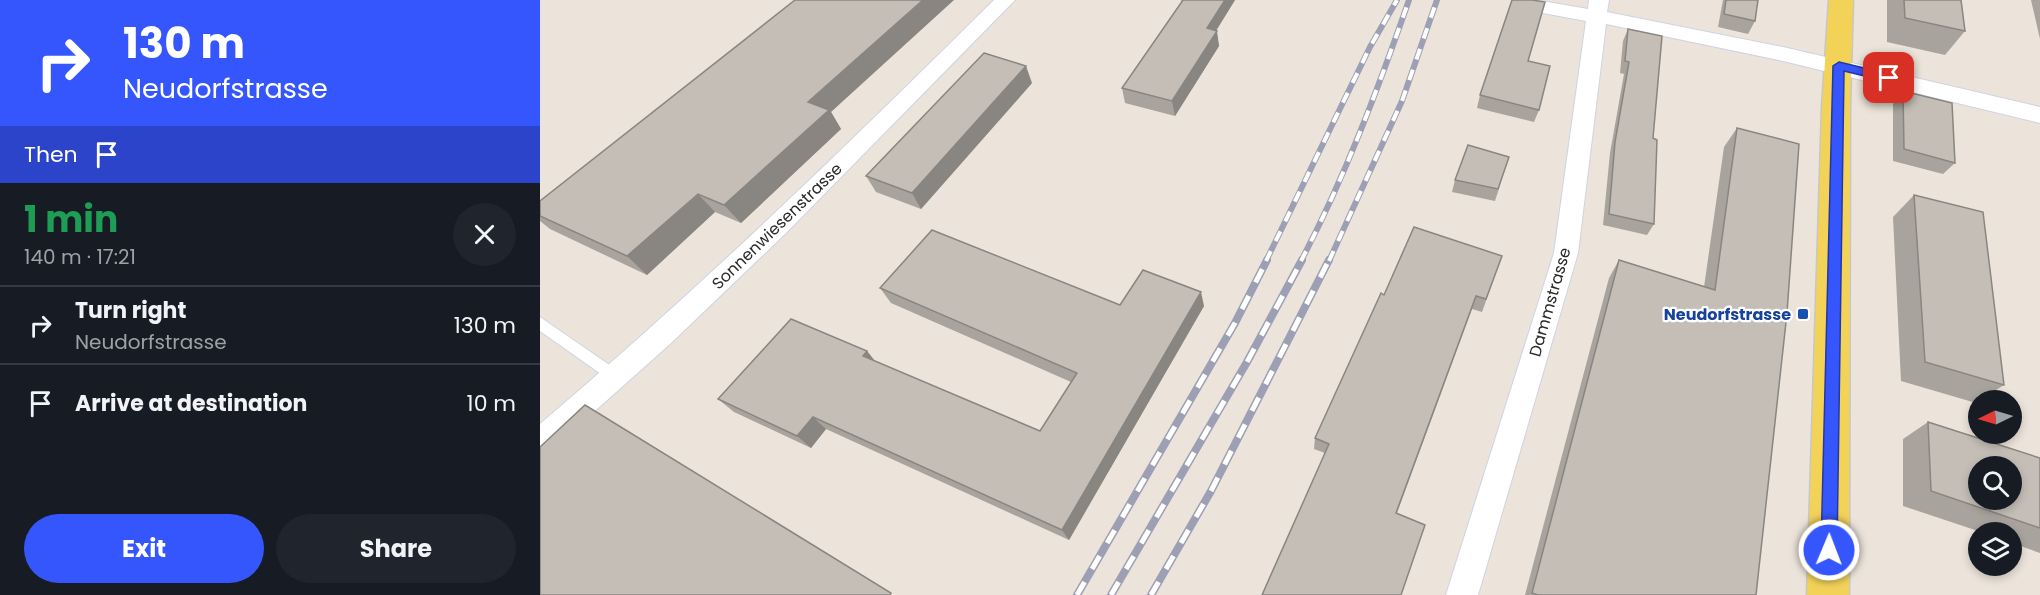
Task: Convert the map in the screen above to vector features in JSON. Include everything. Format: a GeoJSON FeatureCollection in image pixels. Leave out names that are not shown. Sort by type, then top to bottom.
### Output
{"type":"FeatureCollection","features":[{"type":"Feature","properties":{"kind":"main road"},"geometry":{"type":"LineString","coordinates":[[1828,595],[1841,0]]}},
{"type":"Feature","properties":{"kind":"street","name":"Sonnenwiesenstrasse"},"geometry":{"type":"LineString","coordinates":[[540,442],[616,377],[786,219],[1005,0]]}},
{"type":"Feature","properties":{"kind":"street"},"geometry":{"type":"LineString","coordinates":[[1523,4],[1598,8],[2040,115]]}},
{"type":"Feature","properties":{"kind":"street","name":"Dammstrasse"},"geometry":{"type":"LineString","coordinates":[[1462,595],[1566,253],[1598,8]]}},
{"type":"Feature","properties":{"kind":"lane"},"geometry":{"type":"LineString","coordinates":[[540,323],[616,377]]}},
{"type":"Feature","properties":{"kind":"building"},"geometry":{"type":"Polygon","coordinates":[[[795,0],[923,0],[808,102],[829,110],[724,205],[698,194],[627,256],[540,216],[540,201],[795,0]]]}},
{"type":"Feature","properties":{"kind":"building"},"geometry":{"type":"Polygon","coordinates":[[[1183,0],[1225,0],[1207,28],[1217,31],[1172,101],[1122,88],[1183,0]]]}},
{"type":"Feature","properties":{"kind":"building"},"geometry":{"type":"Polygon","coordinates":[[[1512,0],[1545,2],[1528,61],[1550,66],[1539,110],[1480,95],[1512,0]]]}},
{"type":"Feature","properties":{"kind":"building"},"geometry":{"type":"Polygon","coordinates":[[[1726,0],[1758,0],[1755,21],[1724,14],[1726,0]]]}},
{"type":"Feature","properties":{"kind":"building"},"geometry":{"type":"Polygon","coordinates":[[[1904,0],[1961,0],[1965,31],[1905,18],[1904,0]]]}},
{"type":"Feature","properties":{"kind":"building"},"geometry":{"type":"Polygon","coordinates":[[[1628,29],[1662,36],[1653,138],[1657,140],[1654,224],[1609,214],[1615,142],[1629,62],[1625,61],[1628,29]]]}},
{"type":"Feature","properties":{"kind":"building"},"geometry":{"type":"Polygon","coordinates":[[[984,53],[1026,66],[912,193],[866,176],[984,53]]]}},
{"type":"Feature","properties":{"kind":"building"},"geometry":{"type":"Polygon","coordinates":[[[1903,91],[1952,103],[1955,163],[1904,149],[1903,91]]]}},
{"type":"Feature","properties":{"kind":"building"},"geometry":{"type":"Polygon","coordinates":[[[1737,128],[1799,144],[1787,313],[1756,595],[1538,595],[1532,593],[1619,260],[1715,290],[1737,128]]]}},
{"type":"Feature","properties":{"kind":"building"},"geometry":{"type":"Polygon","coordinates":[[[1468,145],[1509,157],[1498,189],[1455,180],[1468,145]]]}},
{"type":"Feature","properties":{"kind":"building"},"geometry":{"type":"Polygon","coordinates":[[[1914,195],[1983,212],[2004,385],[1925,362],[1914,195]]]}},
{"type":"Feature","properties":{"kind":"building"},"geometry":{"type":"Polygon","coordinates":[[[1414,227],[1502,256],[1486,299],[1476,296],[1396,513],[1425,525],[1401,595],[1262,595],[1329,444],[1315,438],[1381,293],[1384,295],[1414,227]]]}},
{"type":"Feature","properties":{"kind":"building"},"geometry":{"type":"Polygon","coordinates":[[[932,230],[1120,305],[1143,270],[1201,292],[1062,530],[813,417],[797,436],[718,399],[791,319],[867,351],[863,356],[1040,431],[1077,373],[880,288],[932,230]]]}},
{"type":"Feature","properties":{"kind":"building"},"geometry":{"type":"Polygon","coordinates":[[[585,405],[891,593],[890,595],[540,595],[540,447],[585,405]]]}},
{"type":"Feature","properties":{"kind":"building"},"geometry":{"type":"Polygon","coordinates":[[[1928,422],[1968,435],[1968,444],[1996,444],[2040,458],[2040,528],[1987,510],[2022,510],[2022,456],[1968,456],[1968,504],[1931,491],[1928,422]]]}},
{"type":"Feature","properties":{"kind":"railway"},"geometry":{"type":"LineString","coordinates":[[1266,261],[1370,47],[1397,0]]}},
{"type":"Feature","properties":{"kind":"railway"},"geometry":{"type":"LineString","coordinates":[[1301,261],[1360,132],[1409,0]]}},
{"type":"Feature","properties":{"kind":"railway"},"geometry":{"type":"LineString","coordinates":[[1329,261],[1402,101],[1437,0]]}},
{"type":"Feature","properties":{"kind":"railway"},"geometry":{"type":"LineString","coordinates":[[1077,595],[1235,323],[1267,260]]}},
{"type":"Feature","properties":{"kind":"railway"},"geometry":{"type":"LineString","coordinates":[[1111,595],[1247,362],[1302,260]]}},
{"type":"Feature","properties":{"kind":"railway"},"geometry":{"type":"LineString","coordinates":[[1151,595],[1211,491],[1329,260]]}},
{"type":"Feature","properties":{"kind":"place","name":"Neudorfstrasse"},"geometry":{"type":"Point","coordinates":[1803,314]}},
{"type":"Feature","properties":{"kind":"route"},"geometry":{"type":"LineString","coordinates":[[1829,550],[1836,107],[1839,66],[1889,78]]}}]}
